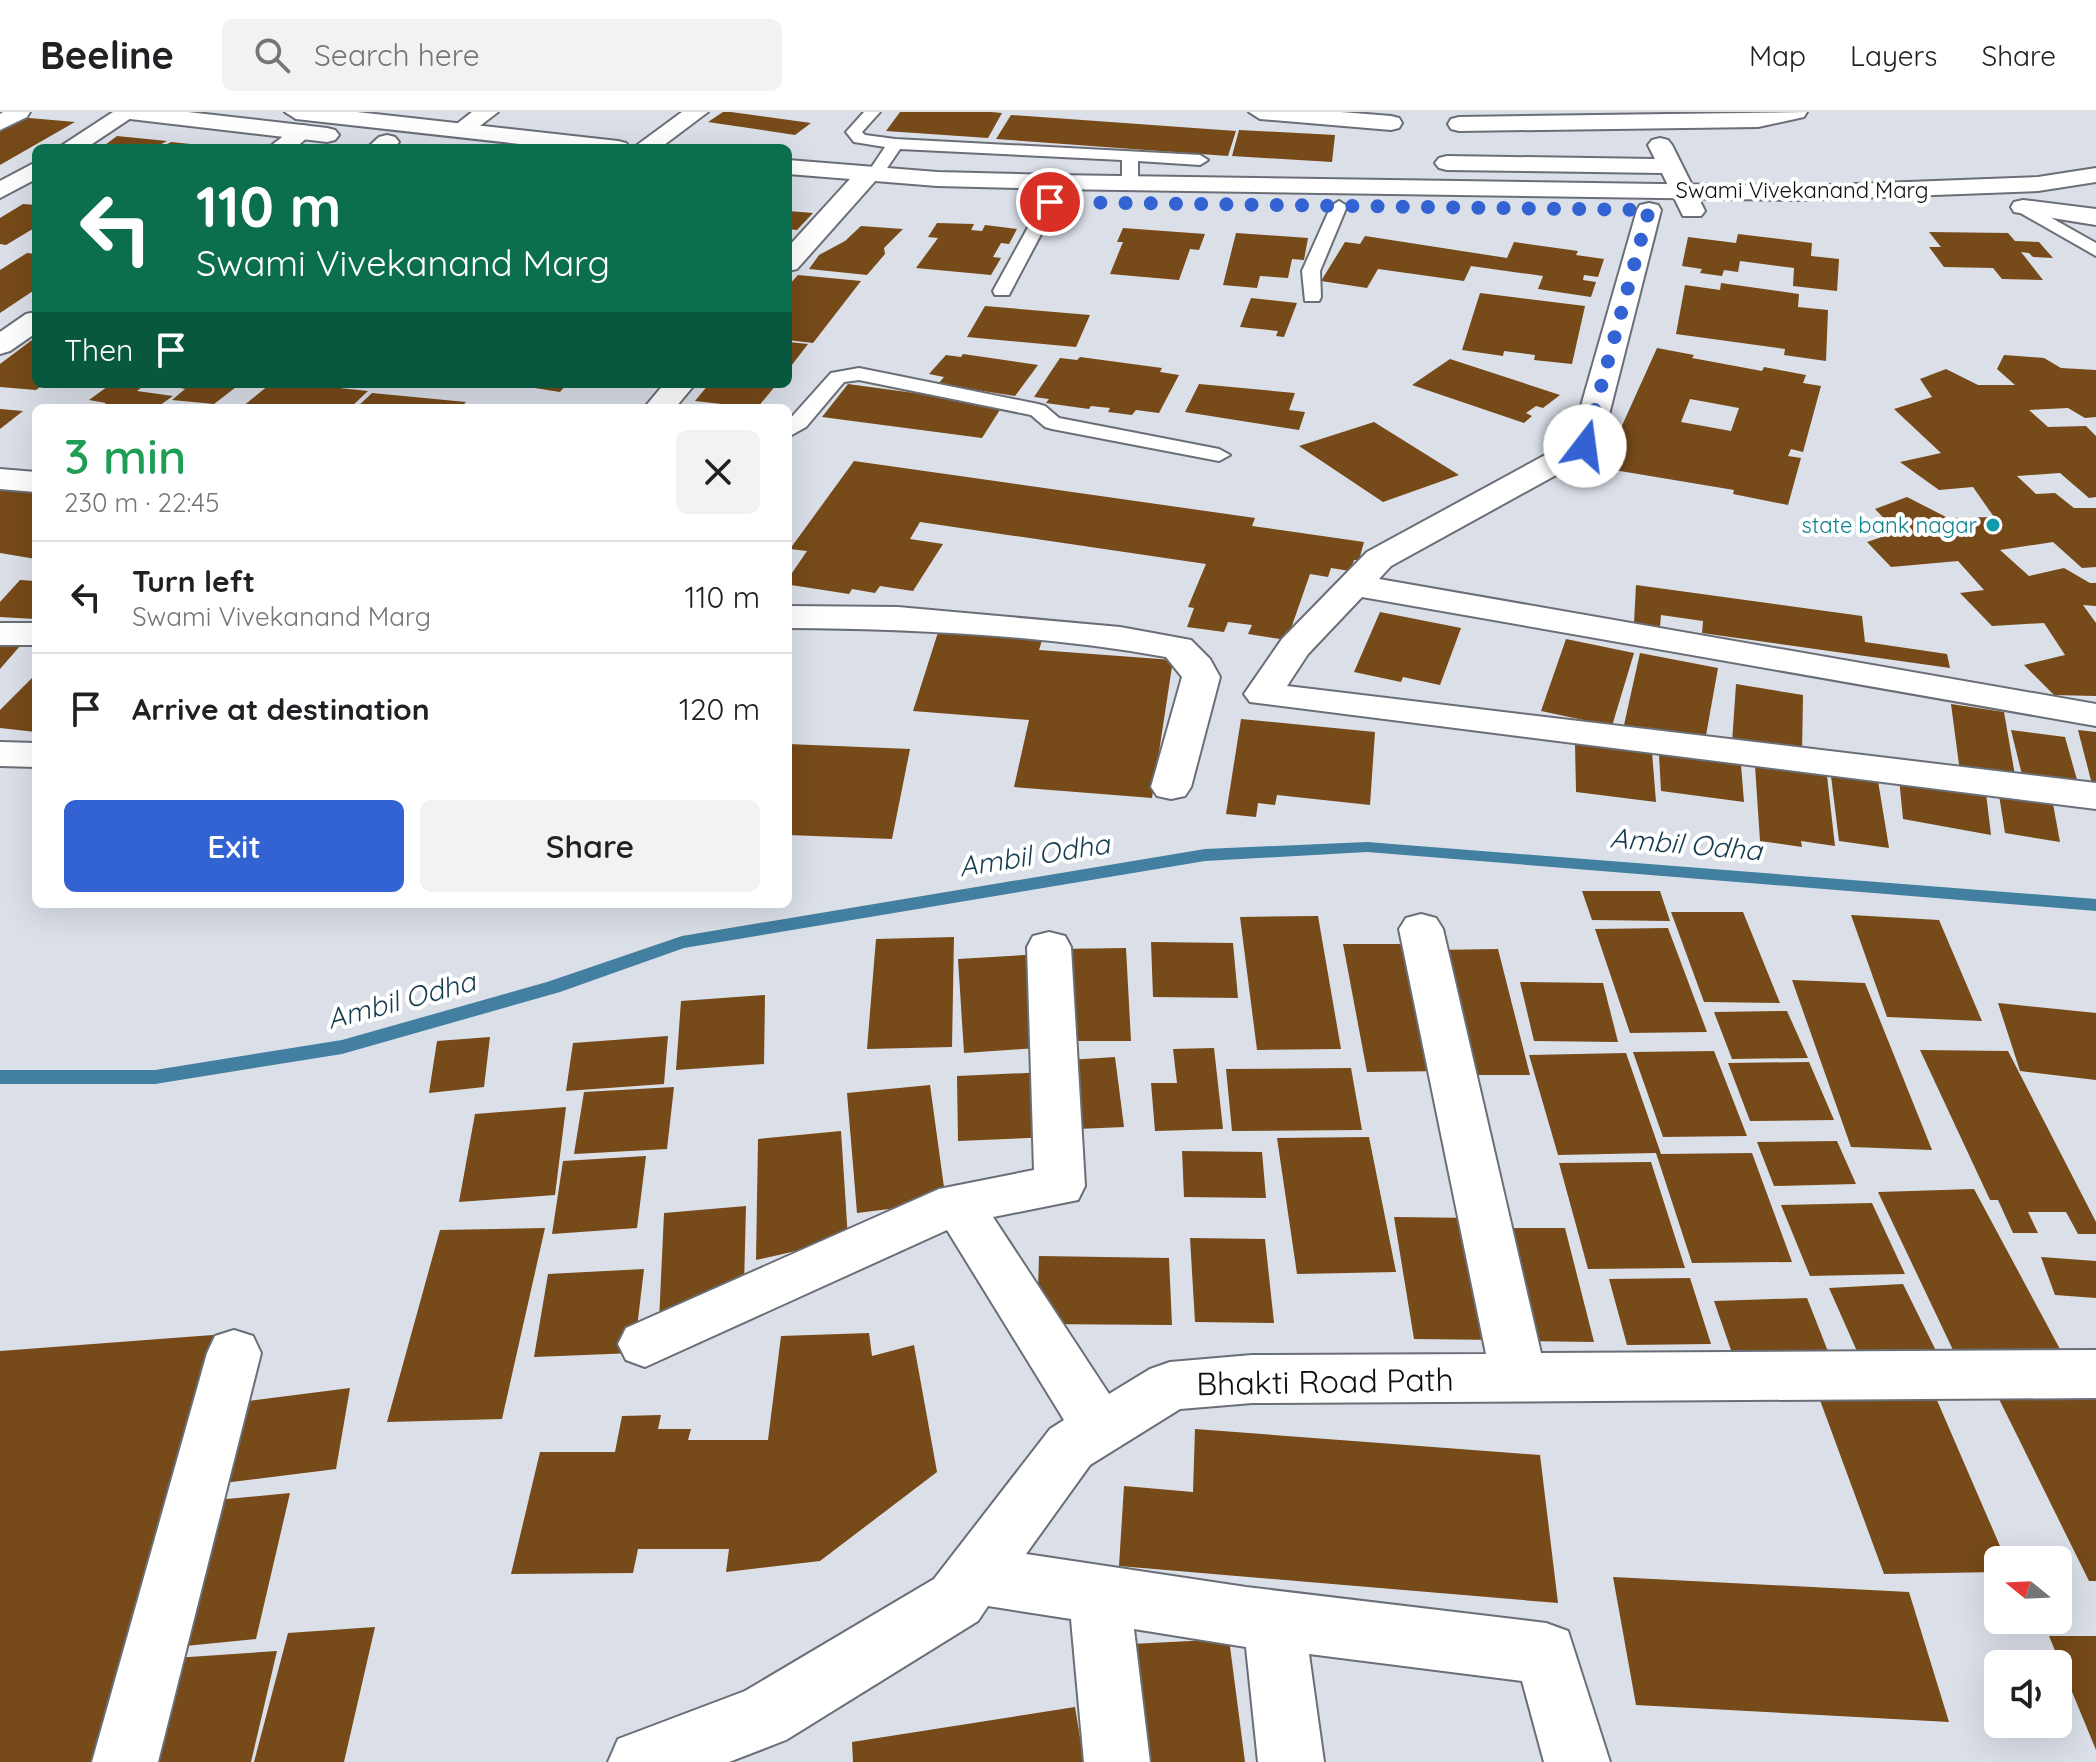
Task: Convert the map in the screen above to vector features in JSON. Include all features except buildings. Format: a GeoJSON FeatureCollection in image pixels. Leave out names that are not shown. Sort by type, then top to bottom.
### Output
{"type":"FeatureCollection","features":[{"type":"Feature","properties":{"kind":"street"},"geometry":{"type":"LineString","coordinates":[[0,123],[19,112]]}},
{"type":"Feature","properties":{"kind":"street"},"geometry":{"type":"LineString","coordinates":[[77,144],[130,112],[299,122],[453,139],[545,144]]}},
{"type":"Feature","properties":{"kind":"street"},"geometry":{"type":"LineString","coordinates":[[395,144],[453,139],[487,112]]}},
{"type":"Feature","properties":{"kind":"street"},"geometry":{"type":"LineString","coordinates":[[651,144],[697,112]]}},
{"type":"Feature","properties":{"kind":"street"},"geometry":{"type":"LineString","coordinates":[[1260,112],[1391,123]]}},
{"type":"Feature","properties":{"kind":"street"},"geometry":{"type":"LineString","coordinates":[[1459,124],[1648,117],[1758,120],[1796,112]]}},
{"type":"Feature","properties":{"kind":"street"},"geometry":{"type":"LineString","coordinates":[[1648,117],[1687,201]]}},
{"type":"Feature","properties":{"kind":"street"},"geometry":{"type":"LineString","coordinates":[[299,122],[379,144]]}},
{"type":"Feature","properties":{"kind":"street"},"geometry":{"type":"LineString","coordinates":[[283,144],[299,122]]}},
{"type":"Feature","properties":{"kind":"street"},"geometry":{"type":"LineString","coordinates":[[1447,163],[1670,166]]}},
{"type":"Feature","properties":{"kind":"street","name":"Swami Vivekanand Marg"},"geometry":{"type":"LineString","coordinates":[[792,168],[865,180],[1050,202],[1649,210],[1687,201],[2038,184],[2096,175]]}},
{"type":"Feature","properties":{"kind":"street"},"geometry":{"type":"LineString","coordinates":[[0,191],[32,171]]}},
{"type":"Feature","properties":{"kind":"street","name":"Swami Vivekanand Marg"},"geometry":{"type":"LineString","coordinates":[[792,187],[865,180],[937,179],[1130,183],[1687,201],[1818,213],[2023,207],[2096,197]]}},
{"type":"Feature","properties":{"kind":"street"},"geometry":{"type":"LineString","coordinates":[[792,259],[865,180]]}},
{"type":"Feature","properties":{"kind":"street"},"geometry":{"type":"LineString","coordinates":[[2023,207],[2096,217]]}},
{"type":"Feature","properties":{"kind":"street"},"geometry":{"type":"LineString","coordinates":[[1649,210],[1585,446],[1379,559],[1295,647],[1263,694],[2096,796]]}},
{"type":"Feature","properties":{"kind":"street"},"geometry":{"type":"LineString","coordinates":[[0,345],[32,323]]}},
{"type":"Feature","properties":{"kind":"street"},"geometry":{"type":"LineString","coordinates":[[662,404],[676,388]]}},
{"type":"Feature","properties":{"kind":"street"},"geometry":{"type":"LineString","coordinates":[[0,479],[32,482]]}},
{"type":"Feature","properties":{"kind":"street"},"geometry":{"type":"LineString","coordinates":[[1354,585],[2096,715]]}},
{"type":"Feature","properties":{"kind":"street"},"geometry":{"type":"LineString","coordinates":[[792,617],[898,618],[1120,638],[1178,648],[1197,667],[1201,677],[1171,787]]}},
{"type":"Feature","properties":{"kind":"street"},"geometry":{"type":"LineString","coordinates":[[0,634],[32,634]]}},
{"type":"Feature","properties":{"kind":"street"},"geometry":{"type":"LineString","coordinates":[[0,754],[32,755]]}},
{"type":"Feature","properties":{"kind":"street"},"geometry":{"type":"LineString","coordinates":[[1421,929],[1519,1378]]}},
{"type":"Feature","properties":{"kind":"street"},"geometry":{"type":"LineString","coordinates":[[645,1344],[957,1203],[1060,1186],[1049,947]]}},
{"type":"Feature","properties":{"kind":"street"},"geometry":{"type":"LineString","coordinates":[[957,1203],[1100,1428]]}},
{"type":"Feature","properties":{"kind":"street"},"geometry":{"type":"LineString","coordinates":[[125,1762],[234,1353]]}},
{"type":"Feature","properties":{"kind":"street","name":"Bhakti Road Path"},"geometry":{"type":"LineString","coordinates":[[641,1762],[763,1717],[956,1600],[1070,1447],[1170,1386],[1252,1379],[2096,1374]]}},
{"type":"Feature","properties":{"kind":"street"},"geometry":{"type":"LineString","coordinates":[[974,1575],[1274,1621],[1546,1653],[1577,1762]]}},
{"type":"Feature","properties":{"kind":"street"},"geometry":{"type":"LineString","coordinates":[[1099,1595],[1117,1762]]}},
{"type":"Feature","properties":{"kind":"street"},"geometry":{"type":"LineString","coordinates":[[1274,1621],[1291,1762]]}},
{"type":"Feature","properties":{"kind":"lane"},"geometry":{"type":"LineString","coordinates":[[872,112],[854,132],[860,139],[895,144],[1200,160]]}},
{"type":"Feature","properties":{"kind":"lane"},"geometry":{"type":"LineString","coordinates":[[865,180],[895,144]]}},
{"type":"Feature","properties":{"kind":"lane"},"geometry":{"type":"LineString","coordinates":[[1130,156],[1130,183]]}},
{"type":"Feature","properties":{"kind":"lane"},"geometry":{"type":"LineString","coordinates":[[1002,291],[1050,202]]}},
{"type":"Feature","properties":{"kind":"lane"},"geometry":{"type":"LineString","coordinates":[[1312,297],[1311,271],[1339,206]]}},
{"type":"Feature","properties":{"kind":"lane"},"geometry":{"type":"LineString","coordinates":[[2023,207],[2096,251]]}},
{"type":"Feature","properties":{"kind":"lane"},"geometry":{"type":"LineString","coordinates":[[792,428],[838,377],[859,374],[1038,410],[1052,423],[1219,455]]}},
{"type":"Feature","properties":{"kind":"waterway","name":"Ambil Odha"},"geometry":{"type":"LineString","coordinates":[[0,1077],[155,1077],[342,1047],[553,987],[682,942],[1205,855],[1367,847],[2096,905]]}},
{"type":"Feature","properties":{"kind":"place","name":"state bank nagar"},"geometry":{"type":"Point","coordinates":[1993,525]}},
{"type":"Feature","properties":{"kind":"route"},"geometry":{"type":"LineString","coordinates":[[1050,202],[1649,210],[1585,446]]}}]}
